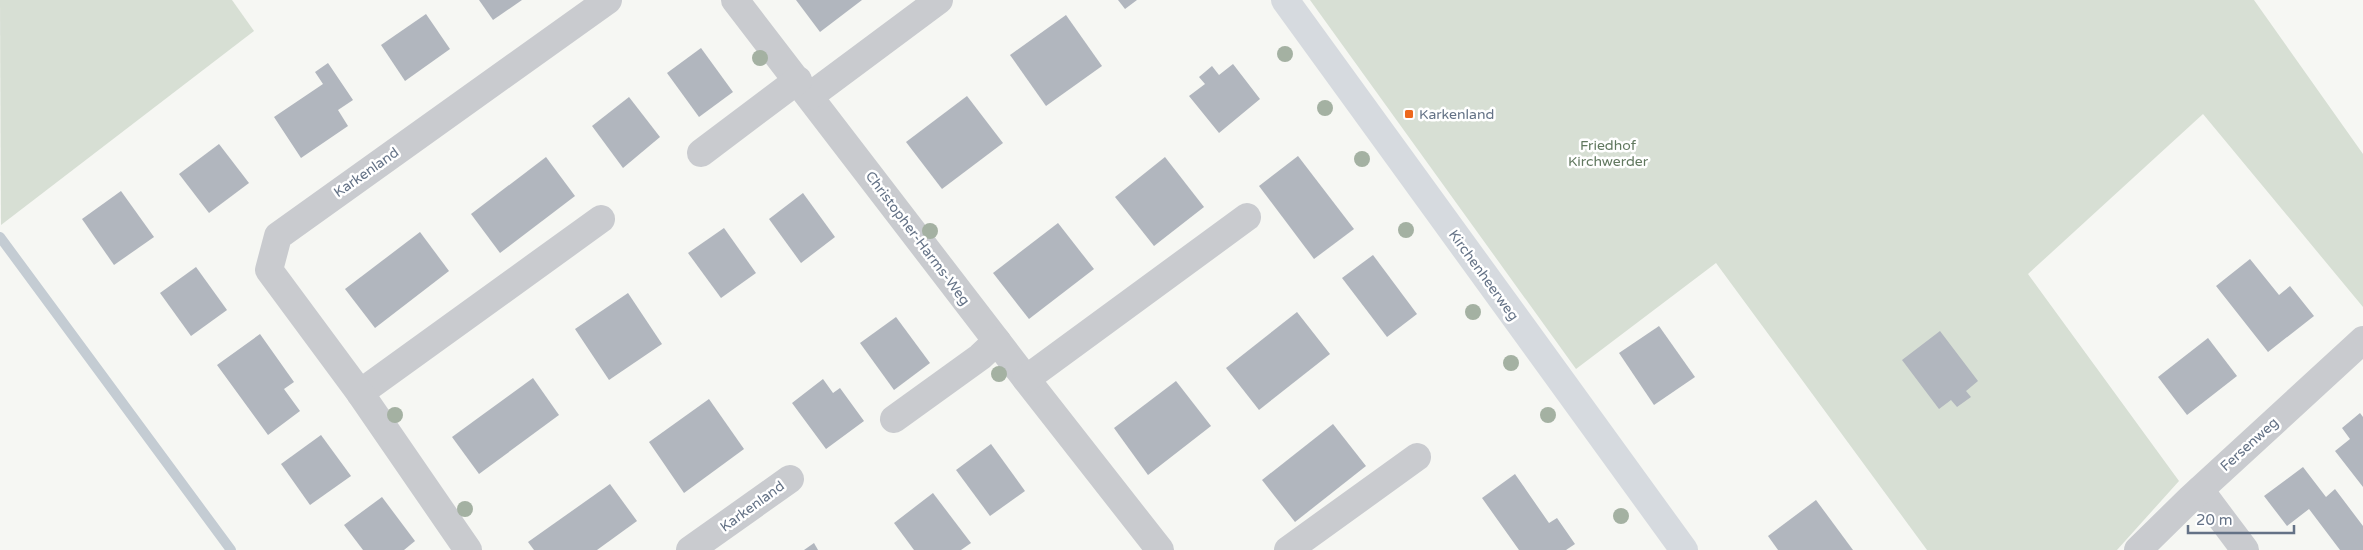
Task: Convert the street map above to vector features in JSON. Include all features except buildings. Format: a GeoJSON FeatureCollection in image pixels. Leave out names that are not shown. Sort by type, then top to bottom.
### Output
{"type":"FeatureCollection","features":[{"type":"Feature","properties":{"kind":"main road","name":"Kirchenheerweg"},"geometry":{"type":"LineString","coordinates":[[1285,0],[1684,550]]}},
{"type":"Feature","properties":{"kind":"street","name":"Karkenland"},"geometry":{"type":"LineString","coordinates":[[468,550],[360,393],[269,270],[278,236],[608,0]]}},
{"type":"Feature","properties":{"kind":"street","name":"Christopher-Harms-Weg"},"geometry":{"type":"LineString","coordinates":[[736,0],[1026,380],[1160,550]]}},
{"type":"Feature","properties":{"kind":"street"},"geometry":{"type":"LineString","coordinates":[[702,153],[939,0]]}},
{"type":"Feature","properties":{"kind":"street"},"geometry":{"type":"LineString","coordinates":[[1026,380],[1248,217]]}},
{"type":"Feature","properties":{"kind":"street"},"geometry":{"type":"LineString","coordinates":[[360,393],[601,219]]}},
{"type":"Feature","properties":{"kind":"street"},"geometry":{"type":"LineString","coordinates":[[894,419],[980,357],[997,340]]}},
{"type":"Feature","properties":{"kind":"street","name":"Fersenweg"},"geometry":{"type":"LineString","coordinates":[[2138,550],[2200,490],[2363,340]]}},
{"type":"Feature","properties":{"kind":"street"},"geometry":{"type":"LineString","coordinates":[[1288,550],[1417,457]]}},
{"type":"Feature","properties":{"kind":"street","name":"Karkenland"},"geometry":{"type":"LineString","coordinates":[[690,550],[790,479]]}},
{"type":"Feature","properties":{"kind":"street"},"geometry":{"type":"LineString","coordinates":[[2200,490],[2245,550]]}},
{"type":"Feature","properties":{"kind":"green space"},"geometry":{"type":"Polygon","coordinates":[[[0,0],[232,0],[254,31],[1,225],[0,0]]]}},
{"type":"Feature","properties":{"kind":"green space","name":"Friedhof Kirchwerder"},"geometry":{"type":"Polygon","coordinates":[[[1310,0],[2254,0],[2363,154],[2363,307],[2203,114],[2028,274],[2179,481],[2117,550],[1927,550],[1716,263],[1576,369],[1310,0]]]}},
{"type":"Feature","properties":{"kind":"waterway"},"geometry":{"type":"LineString","coordinates":[[0,237],[231,550]]}},
{"type":"Feature","properties":{"kind":"place","name":"Karkenland"},"geometry":{"type":"Point","coordinates":[1409,114]}}]}
